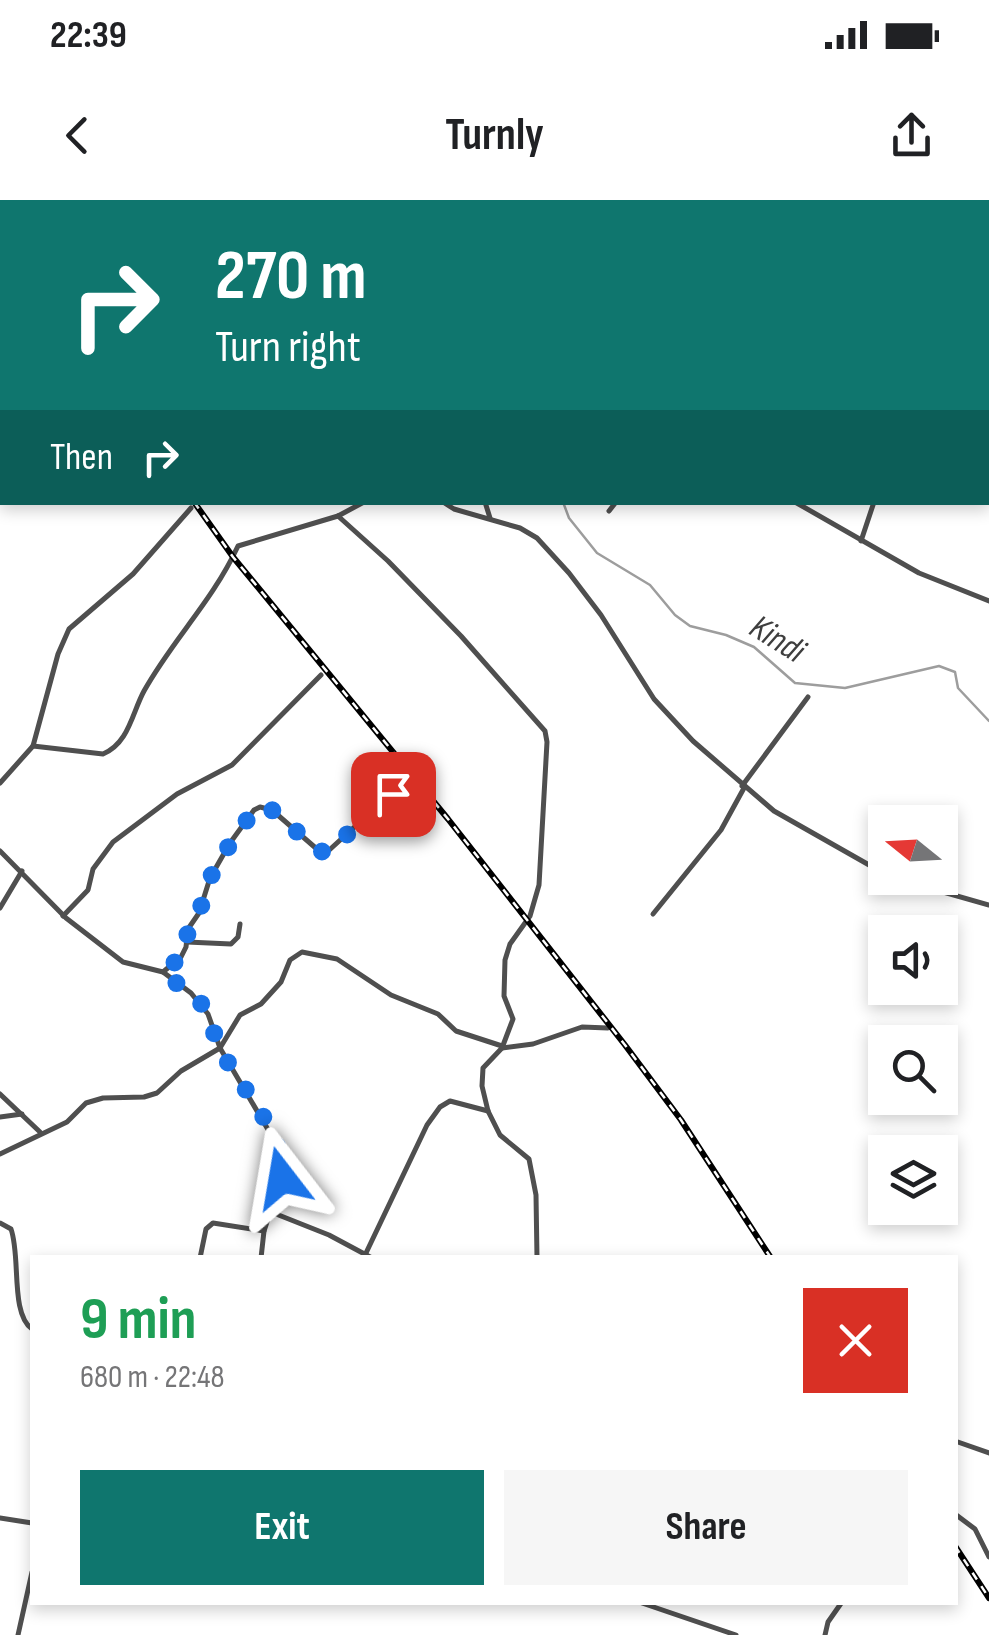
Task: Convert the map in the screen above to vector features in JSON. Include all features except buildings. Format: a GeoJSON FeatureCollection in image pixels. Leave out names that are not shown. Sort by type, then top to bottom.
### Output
{"type":"FeatureCollection","features":[{"type":"Feature","properties":{"kind":"street"},"geometry":{"type":"LineString","coordinates":[[32,746],[107,753],[126,735],[152,678],[223,579],[238,546],[338,516],[358,505]]}},
{"type":"Feature","properties":{"kind":"street"},"geometry":{"type":"LineString","coordinates":[[448,505],[529,532],[548,548],[602,615],[667,715],[743,787],[790,821],[868,865]]}},
{"type":"Feature","properties":{"kind":"street"},"geometry":{"type":"LineString","coordinates":[[486,505],[490,518]]}},
{"type":"Feature","properties":{"kind":"street"},"geometry":{"type":"LineString","coordinates":[[609,511],[614,505]]}},
{"type":"Feature","properties":{"kind":"street"},"geometry":{"type":"LineString","coordinates":[[800,505],[938,582],[989,601]]}},
{"type":"Feature","properties":{"kind":"street"},"geometry":{"type":"LineString","coordinates":[[861,542],[873,505]]}},
{"type":"Feature","properties":{"kind":"street"},"geometry":{"type":"LineString","coordinates":[[0,783],[32,746],[58,654],[70,629],[132,574],[191,508]]}},
{"type":"Feature","properties":{"kind":"street"},"geometry":{"type":"LineString","coordinates":[[338,516],[461,636],[544,731],[547,742],[539,885],[530,916],[504,960],[504,996],[512,1020],[502,1047],[483,1068],[482,1086],[500,1135],[529,1159],[536,1195],[537,1255]]}},
{"type":"Feature","properties":{"kind":"street"},"geometry":{"type":"LineString","coordinates":[[64,916],[88,890],[92,869],[113,842],[176,794],[232,765],[321,674]]}},
{"type":"Feature","properties":{"kind":"street"},"geometry":{"type":"LineString","coordinates":[[653,914],[721,830],[743,787],[808,697]]}},
{"type":"Feature","properties":{"kind":"street"},"geometry":{"type":"LineString","coordinates":[[163,972],[175,964],[187,942],[188,929],[199,913],[210,878],[254,810],[272,810],[326,853],[408,778]]}},
{"type":"Feature","properties":{"kind":"street"},"geometry":{"type":"LineString","coordinates":[[0,851],[64,916],[123,962],[163,972],[199,1001],[208,1014],[220,1048],[280,1150],[282,1178],[264,1231],[261,1255]]}},
{"type":"Feature","properties":{"kind":"street"},"geometry":{"type":"LineString","coordinates":[[0,908],[22,871]]}},
{"type":"Feature","properties":{"kind":"street"},"geometry":{"type":"LineString","coordinates":[[954,895],[989,905]]}},
{"type":"Feature","properties":{"kind":"street"},"geometry":{"type":"LineString","coordinates":[[187,942],[232,944],[240,924]]}},
{"type":"Feature","properties":{"kind":"street"},"geometry":{"type":"LineString","coordinates":[[0,1154],[59,1126],[81,1106],[102,1098],[152,1096],[220,1048],[240,1015],[261,1004],[281,982],[290,960],[302,952],[337,959],[391,995],[438,1014],[456,1031],[502,1047],[551,1039],[582,1027],[608,1028]]}},
{"type":"Feature","properties":{"kind":"street"},"geometry":{"type":"LineString","coordinates":[[0,1094],[40,1132]]}},
{"type":"Feature","properties":{"kind":"street"},"geometry":{"type":"LineString","coordinates":[[271,1212],[369,1255],[427,1126],[440,1106],[450,1101],[488,1111]]}},
{"type":"Feature","properties":{"kind":"street"},"geometry":{"type":"LineString","coordinates":[[0,1118],[22,1114]]}},
{"type":"Feature","properties":{"kind":"street"},"geometry":{"type":"LineString","coordinates":[[201,1255],[206,1230],[213,1223],[264,1231]]}},
{"type":"Feature","properties":{"kind":"street"},"geometry":{"type":"LineString","coordinates":[[0,1224],[11,1229],[16,1242],[19,1310],[30,1326]]}},
{"type":"Feature","properties":{"kind":"street"},"geometry":{"type":"LineString","coordinates":[[958,1442],[989,1453]]}},
{"type":"Feature","properties":{"kind":"street"},"geometry":{"type":"LineString","coordinates":[[958,1516],[989,1537]]}},
{"type":"Feature","properties":{"kind":"street"},"geometry":{"type":"LineString","coordinates":[[0,1518],[30,1523]]}},
{"type":"Feature","properties":{"kind":"street"},"geometry":{"type":"LineString","coordinates":[[975,1529],[989,1558]]}},
{"type":"Feature","properties":{"kind":"street"},"geometry":{"type":"LineString","coordinates":[[18,1635],[30,1581]]}},
{"type":"Feature","properties":{"kind":"street"},"geometry":{"type":"LineString","coordinates":[[825,1635],[828,1622],[840,1605]]}},
{"type":"Feature","properties":{"kind":"street"},"geometry":{"type":"LineString","coordinates":[[666,1606],[736,1635]]}},
{"type":"Feature","properties":{"kind":"waterway","name":"Kindi"},"geometry":{"type":"LineString","coordinates":[[564,505],[569,518],[597,553],[650,585],[675,615],[690,626],[754,647],[795,683],[845,688],[939,666],[955,672],[958,688],[989,721]]}},
{"type":"Feature","properties":{"kind":"railway"},"geometry":{"type":"LineString","coordinates":[[196,505],[233,557],[448,819],[625,1045],[681,1120],[769,1255]]}},
{"type":"Feature","properties":{"kind":"railway"},"geometry":{"type":"LineString","coordinates":[[958,1551],[989,1598]]}},
{"type":"Feature","properties":{"kind":"route"},"geometry":{"type":"LineString","coordinates":[[282,1178],[280,1150],[220,1048],[208,1014],[191,993],[163,972],[181,957],[188,929],[199,913],[210,878],[254,810],[272,810],[326,853],[393,794]]}}]}
